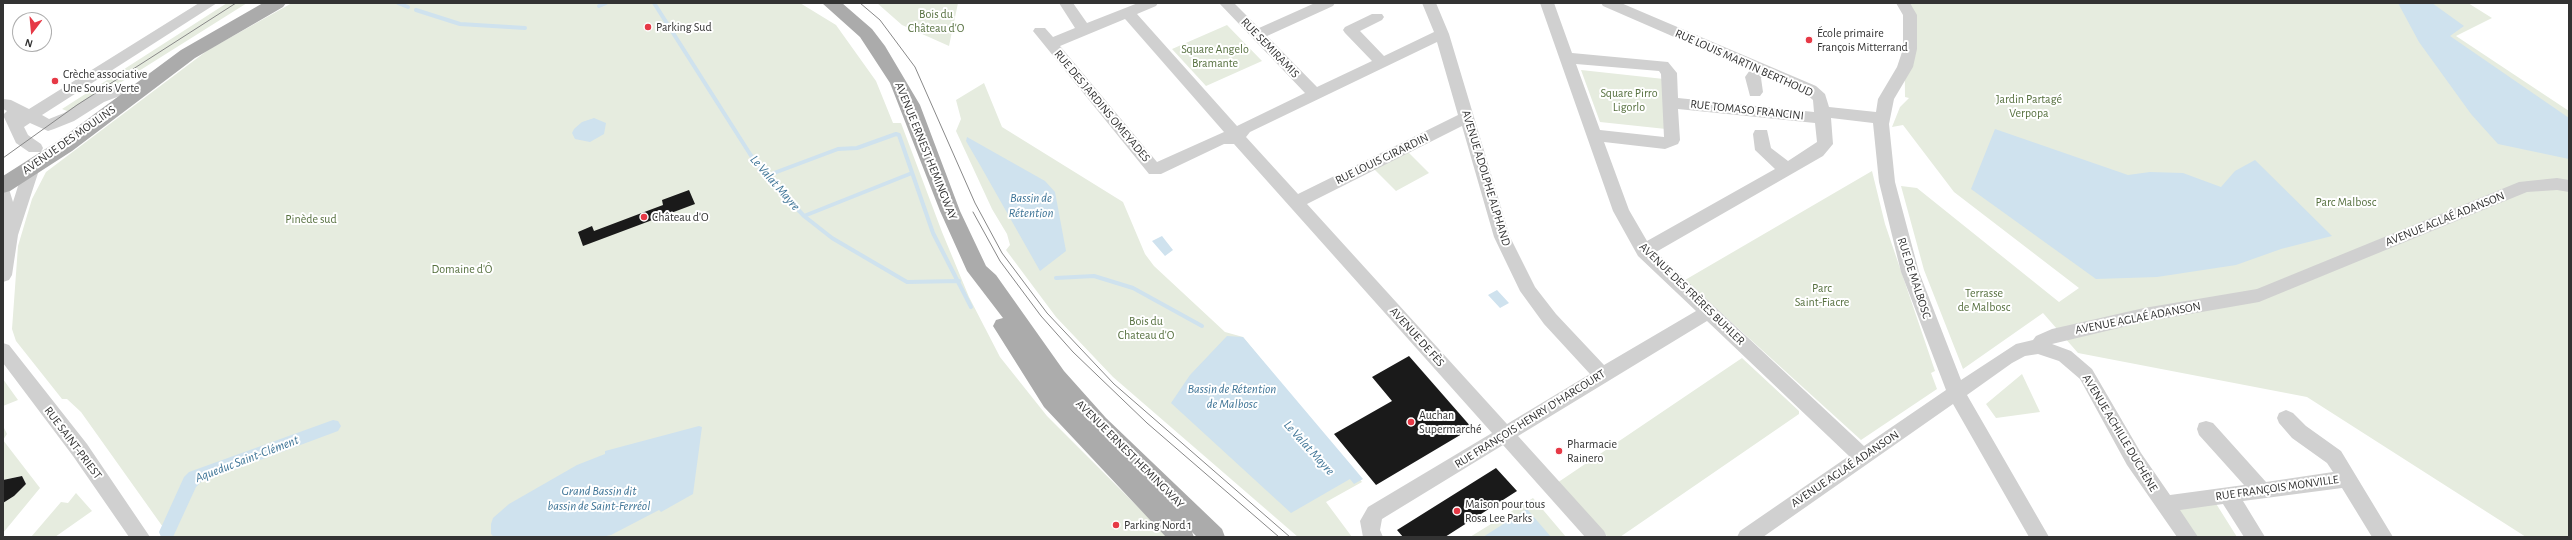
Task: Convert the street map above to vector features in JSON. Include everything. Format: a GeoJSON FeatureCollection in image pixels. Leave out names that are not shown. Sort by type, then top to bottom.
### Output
{"type":"FeatureCollection","features":[{"type":"Feature","properties":{"kind":"main road","name":"AVENUE DES MOULINS"},"geometry":{"type":"LineString","coordinates":[[51,130],[120,90],[252,3]]}},
{"type":"Feature","properties":{"kind":"main road","name":"AVENUE DES MOULINS"},"geometry":{"type":"LineString","coordinates":[[3,186],[22,161],[64,146],[188,54],[277,3]]}},
{"type":"Feature","properties":{"kind":"main road","name":"AVENUE ERNEST HEMINGWAY"},"geometry":{"type":"LineString","coordinates":[[831,3],[866,33],[879,50],[899,82],[950,211],[978,271],[980,287],[1019,351],[1052,400],[1100,453],[1182,537]]}},
{"type":"Feature","properties":{"kind":"main road"},"geometry":{"type":"LineString","coordinates":[[3,178],[22,161],[56,140],[51,130]]}},
{"type":"Feature","properties":{"kind":"main road","name":"AVENUE ERNEST HEMINGWAY"},"geometry":{"type":"LineString","coordinates":[[978,271],[988,281],[1056,376],[1098,425],[1213,537]]}},
{"type":"Feature","properties":{"kind":"street"},"geometry":{"type":"LineString","coordinates":[[15,125],[210,3]]}},
{"type":"Feature","properties":{"kind":"street"},"geometry":{"type":"LineString","coordinates":[[1066,3],[1084,30]]}},
{"type":"Feature","properties":{"kind":"street"},"geometry":{"type":"LineString","coordinates":[[1050,44],[1125,11],[1151,3]]}},
{"type":"Feature","properties":{"kind":"street","name":"RUE SEMIRAMIS"},"geometry":{"type":"LineString","coordinates":[[1226,3],[1314,93]]}},
{"type":"Feature","properties":{"kind":"street"},"geometry":{"type":"LineString","coordinates":[[1256,35],[1328,3]]}},
{"type":"Feature","properties":{"kind":"street","name":"AVENUE ADOLPHE ALPHAND"},"geometry":{"type":"LineString","coordinates":[[1429,3],[1442,34],[1502,237],[1515,266],[1529,291],[1550,319],[1602,375]]}},
{"type":"Feature","properties":{"kind":"street","name":"AVENUE DES FRÈRES BUHLER"},"geometry":{"type":"LineString","coordinates":[[1547,3],[1621,211],[1644,251],[1862,456]]}},
{"type":"Feature","properties":{"kind":"street","name":"RUE LOUIS MARTIN BERTHOUD"},"geometry":{"type":"LineString","coordinates":[[1608,3],[1811,90],[1820,98],[1823,118],[1825,144],[1817,152],[1644,251]]}},
{"type":"Feature","properties":{"kind":"street","name":"RUE DE MALBOSC"},"geometry":{"type":"LineString","coordinates":[[1906,9],[1911,40],[1906,64],[1886,99],[1882,123],[1886,182],[1910,272],[1957,394],[2038,537]]}},
{"type":"Feature","properties":{"kind":"street","name":"AVENUE DE FÈS"},"geometry":{"type":"LineString","coordinates":[[1125,11],[1503,435],[1597,537]]}},
{"type":"Feature","properties":{"kind":"street"},"geometry":{"type":"LineString","coordinates":[[1377,17],[1350,30],[1381,62]]}},
{"type":"Feature","properties":{"kind":"street","name":"RUE DES JARDINS OMEYADES"},"geometry":{"type":"LineString","coordinates":[[1040,32],[1155,170],[1222,138],[1235,135]]}},
{"type":"Feature","properties":{"kind":"street"},"geometry":{"type":"LineString","coordinates":[[1235,135],[1244,128],[1314,93],[1442,34]]}},
{"type":"Feature","properties":{"kind":"street"},"geometry":{"type":"LineString","coordinates":[[1567,58],[1663,66],[1669,73],[1672,140],[1665,143],[1595,135]]}},
{"type":"Feature","properties":{"kind":"street"},"geometry":{"type":"LineString","coordinates":[[1756,92],[1753,77],[1760,68]]}},
{"type":"Feature","properties":{"kind":"street"},"geometry":{"type":"LineString","coordinates":[[5,99],[31,115],[51,130]]}},
{"type":"Feature","properties":{"kind":"street"},"geometry":{"type":"LineString","coordinates":[[3,275],[22,161],[22,139],[5,99]]}},
{"type":"Feature","properties":{"kind":"street","name":"RUE TOMASO FRANCINI"},"geometry":{"type":"LineString","coordinates":[[1671,103],[1882,123]]}},
{"type":"Feature","properties":{"kind":"street","name":"RUE LOUIS GIRARDIN"},"geometry":{"type":"LineString","coordinates":[[1296,202],[1467,117]]}},
{"type":"Feature","properties":{"kind":"street"},"geometry":{"type":"LineString","coordinates":[[1762,134],[1763,150],[1786,169]]}},
{"type":"Feature","properties":{"kind":"street","name":"AVENUE AGLAÉ ADANSON"},"geometry":{"type":"LineString","coordinates":[[1755,535],[1862,456],[1957,394],[2006,358],[2022,349],[2038,347],[2042,340],[2058,334],[2144,315],[2259,295],[2525,186],[2557,184],[2569,186]]}},
{"type":"Feature","properties":{"kind":"street"},"geometry":{"type":"LineString","coordinates":[[3,193],[4,210],[10,235]]}},
{"type":"Feature","properties":{"kind":"street","name":"RUE FRANÇOIS HENRY D'HARCOURT"},"geometry":{"type":"LineString","coordinates":[[1373,537],[1370,531],[1370,521],[1375,513],[1708,312]]}},
{"type":"Feature","properties":{"kind":"street","name":"AVENUE ACHILLE DUCHÈNE"},"geometry":{"type":"LineString","coordinates":[[2038,347],[2065,356],[2077,364],[2086,374],[2120,436],[2164,504],[2188,537]]}},
{"type":"Feature","properties":{"kind":"street","name":"RUE SAINT-PRIEST"},"geometry":{"type":"LineString","coordinates":[[3,350],[80,450],[140,537]]}},
{"type":"Feature","properties":{"kind":"street"},"geometry":{"type":"LineString","coordinates":[[2286,418],[2299,432],[2334,457],[2344,472],[2345,479]]}},
{"type":"Feature","properties":{"kind":"street"},"geometry":{"type":"LineString","coordinates":[[2206,429],[2262,491]]}},
{"type":"Feature","properties":{"kind":"street","name":"RUE FRANÇOIS MONVILLE"},"geometry":{"type":"LineString","coordinates":[[2164,504],[2345,479],[2383,537]]}},
{"type":"Feature","properties":{"kind":"street"},"geometry":{"type":"LineString","coordinates":[[2228,495],[2255,537]]}},
{"type":"Feature","properties":{"kind":"green space"},"geometry":{"type":"Polygon","coordinates":[[[227,3],[247,3],[72,113],[62,109],[227,3]]]}},
{"type":"Feature","properties":{"kind":"green space","name":"Domaine d'Ô"},"geometry":{"type":"Polygon","coordinates":[[[292,3],[800,3],[836,25],[876,81],[893,123],[901,123],[942,232],[969,297],[1000,357],[1047,416],[1168,537],[170,537],[81,412],[67,399],[62,399],[16,341],[12,329],[18,246],[32,199],[46,172],[208,50],[292,3]]]}},
{"type":"Feature","properties":{"kind":"green space","name":"Bois du Château d'O"},"geometry":{"type":"Polygon","coordinates":[[[877,3],[958,3],[949,46],[902,25],[877,3]]]}},
{"type":"Feature","properties":{"kind":"green space","name":"Parc Malbosc"},"geometry":{"type":"Polygon","coordinates":[[[1904,3],[2468,3],[2492,18],[2456,36],[2569,111],[2569,537],[2526,537],[2307,397],[2078,353],[2043,313],[1963,369],[1924,270],[1901,186],[1917,188],[2059,302],[2079,288],[1954,192],[1903,125],[1892,127],[1900,107],[1909,98],[1905,97],[1904,3]]]}},
{"type":"Feature","properties":{"kind":"green space","name":"Square Angelo Bramante"},"geometry":{"type":"Polygon","coordinates":[[[1227,25],[1262,61],[1206,86],[1172,49],[1227,25]]]}},
{"type":"Feature","properties":{"kind":"green space","name":"Square Pirro Ligorlo"},"geometry":{"type":"Polygon","coordinates":[[[1581,70],[1664,79],[1666,129],[1600,122],[1581,70]]]}},
{"type":"Feature","properties":{"kind":"green space","name":"Bois du Chateau d'O"},"geometry":{"type":"Polygon","coordinates":[[[984,83],[1002,127],[1123,202],[1145,254],[1154,266],[1225,332],[1243,337],[1362,482],[1326,502],[1352,537],[1298,537],[1113,377],[1056,317],[1006,250],[1010,245],[1007,234],[992,209],[956,131],[961,119],[956,100],[984,83]]]}},
{"type":"Feature","properties":{"kind":"green space"},"geometry":{"type":"Polygon","coordinates":[[[1407,151],[1429,173],[1396,191],[1373,168],[1407,151]]]}},
{"type":"Feature","properties":{"kind":"green space","name":"Parc Saint-Fiacre"},"geometry":{"type":"Polygon","coordinates":[[[1872,171],[1885,224],[1935,371],[1931,373],[1937,389],[1861,440],[1685,280],[1872,171]]]}},
{"type":"Feature","properties":{"kind":"green space"},"geometry":{"type":"Polygon","coordinates":[[[1742,358],[1799,411],[1799,414],[1620,537],[1608,537],[1557,483],[1742,358]]]}},
{"type":"Feature","properties":{"kind":"green space"},"geometry":{"type":"Polygon","coordinates":[[[2022,374],[2040,412],[1996,418],[1986,404],[2022,374]]]}},
{"type":"Feature","properties":{"kind":"green space"},"geometry":{"type":"Polygon","coordinates":[[[3,379],[18,400],[3,406],[3,379]]]}},
{"type":"Feature","properties":{"kind":"green space"},"geometry":{"type":"Polygon","coordinates":[[[3,426],[7,434],[3,440],[3,426]]]}},
{"type":"Feature","properties":{"kind":"green space"},"geometry":{"type":"Polygon","coordinates":[[[3,440],[40,488],[3,533],[3,503],[14,496],[26,484],[22,476],[3,480],[3,440]]]}},
{"type":"Feature","properties":{"kind":"green space"},"geometry":{"type":"Polygon","coordinates":[[[76,493],[92,511],[55,537],[31,537],[61,502],[68,503],[76,493]]]}},
{"type":"Feature","properties":{"kind":"green space"},"geometry":{"type":"Polygon","coordinates":[[[1533,498],[1566,537],[1470,537],[1533,498]]]}},
{"type":"Feature","properties":{"kind":"green space"},"geometry":{"type":"Polygon","coordinates":[[[2215,502],[2237,537],[2196,537],[2177,507],[2215,502]]]}},
{"type":"Feature","properties":{"kind":"water"},"geometry":{"type":"Polygon","coordinates":[[[2398,3],[2432,3],[2464,26],[2450,36],[2569,118],[2569,159],[2498,144],[2471,114],[2419,42],[2398,3]]]}},
{"type":"Feature","properties":{"kind":"water"},"geometry":{"type":"Polygon","coordinates":[[[594,118],[606,123],[604,134],[590,142],[575,139],[572,133],[574,129],[582,122],[594,118]]]}},
{"type":"Feature","properties":{"kind":"water"},"geometry":{"type":"Polygon","coordinates":[[[1995,129],[2128,175],[2150,172],[2183,173],[2221,187],[2235,171],[2255,160],[2332,236],[2281,249],[2236,265],[2157,277],[2096,279],[1971,189],[1995,129]]]}},
{"type":"Feature","properties":{"kind":"water","name":"Bassin de Rétention"},"geometry":{"type":"Polygon","coordinates":[[[967,137],[1045,181],[1055,192],[1066,251],[1040,271],[966,141],[967,137]]]}},
{"type":"Feature","properties":{"kind":"water"},"geometry":{"type":"Polygon","coordinates":[[[1162,236],[1173,250],[1165,256],[1152,241],[1162,236]]]}},
{"type":"Feature","properties":{"kind":"water"},"geometry":{"type":"Polygon","coordinates":[[[1497,290],[1509,303],[1500,308],[1488,295],[1497,290]]]}},
{"type":"Feature","properties":{"kind":"water","name":"Bassin de Rétention de Malbosc"},"geometry":{"type":"Polygon","coordinates":[[[1227,336],[1243,337],[1363,479],[1354,484],[1350,479],[1291,513],[1171,403],[1190,375],[1227,336]]]}},
{"type":"Feature","properties":{"kind":"water","name":"Grand Bassin dit bassin de Saint-Ferréol"},"geometry":{"type":"Polygon","coordinates":[[[699,426],[702,427],[693,494],[661,512],[659,510],[611,535],[601,537],[494,537],[491,534],[491,524],[493,518],[509,504],[577,465],[605,454],[605,451],[699,426]]]}},
{"type":"Feature","properties":{"kind":"water"},"geometry":{"type":"Polygon","coordinates":[[[1527,509],[1551,537],[1483,537],[1527,509]]]}},
{"type":"Feature","properties":{"kind":"building","name":"Château d'O"},"geometry":{"type":"Polygon","coordinates":[[[689,190],[695,204],[583,246],[578,232],[592,226],[594,231],[663,205],[662,200],[689,190]]]}},
{"type":"Feature","properties":{"kind":"building","name":"Auchan Supermarché"},"geometry":{"type":"Polygon","coordinates":[[[1409,356],[1472,428],[1376,485],[1334,434],[1392,401],[1372,377],[1409,356]]]}},
{"type":"Feature","properties":{"kind":"building","name":"Maison pour tous Rosa Lee Parks"},"geometry":{"type":"Polygon","coordinates":[[[1496,468],[1517,491],[1445,537],[1403,537],[1397,530],[1496,468]]]}},
{"type":"Feature","properties":{"kind":"building"},"geometry":{"type":"Polygon","coordinates":[[[22,476],[26,484],[14,496],[3,503],[3,480],[22,476]]]}},
{"type":"Feature","properties":{"kind":"waterway","name":"Le Valat Mayre"},"geometry":{"type":"LineString","coordinates":[[398,3],[408,7]]}},
{"type":"Feature","properties":{"kind":"waterway","name":"Le Valat Mayre"},"geometry":{"type":"LineString","coordinates":[[599,6],[606,3]]}},
{"type":"Feature","properties":{"kind":"waterway","name":"Le Valat Mayre"},"geometry":{"type":"LineString","coordinates":[[654,3],[750,154],[766,176]]}},
{"type":"Feature","properties":{"kind":"waterway","name":"Le Valat Mayre"},"geometry":{"type":"LineString","coordinates":[[416,10],[460,24],[525,28]]}},
{"type":"Feature","properties":{"kind":"waterway"},"geometry":{"type":"LineString","coordinates":[[766,176],[838,149],[857,148],[896,134],[899,135],[933,233],[958,281]]}},
{"type":"Feature","properties":{"kind":"waterway"},"geometry":{"type":"LineString","coordinates":[[804,216],[912,173]]}},
{"type":"Feature","properties":{"kind":"waterway","name":"Le Valat Mayre"},"geometry":{"type":"LineString","coordinates":[[766,176],[804,216]]}},
{"type":"Feature","properties":{"kind":"waterway","name":"Le Valat Mayre"},"geometry":{"type":"LineString","coordinates":[[804,216],[832,238],[907,282],[958,281]]}},
{"type":"Feature","properties":{"kind":"waterway","name":"Le Valat Mayre"},"geometry":{"type":"LineString","coordinates":[[1056,278],[1094,276],[1133,288],[1202,326]]}},
{"type":"Feature","properties":{"kind":"waterway"},"geometry":{"type":"LineString","coordinates":[[958,281],[971,307]]}},
{"type":"Feature","properties":{"kind":"waterway","name":"Aqueduc Saint-Clément"},"geometry":{"type":"LineString","coordinates":[[167,532],[190,482],[195,477],[333,426]]}},
{"type":"Feature","properties":{"kind":"tram line"},"geometry":{"type":"LineString","coordinates":[[3,158],[77,105],[236,3]]}},
{"type":"Feature","properties":{"kind":"tram line"},"geometry":{"type":"LineString","coordinates":[[860,3],[880,20],[915,67],[975,203],[1002,253],[1047,313],[1114,384],[1290,537]]}},
{"type":"Feature","properties":{"kind":"tram line"},"geometry":{"type":"LineString","coordinates":[[973,212],[1000,261],[1041,316],[1073,352],[1147,423],[1279,537]]}},
{"type":"Feature","properties":{"kind":"place","name":"Parking Sud"},"geometry":{"type":"Point","coordinates":[648,27]}},
{"type":"Feature","properties":{"kind":"place","name":"École primaire François Mitterrand"},"geometry":{"type":"Point","coordinates":[1809,40]}},
{"type":"Feature","properties":{"kind":"place","name":"Crèche associative Une Souris Verte"},"geometry":{"type":"Point","coordinates":[55,81]}},
{"type":"Feature","properties":{"kind":"place","name":"Château d'O"},"geometry":{"type":"Point","coordinates":[644,217]}},
{"type":"Feature","properties":{"kind":"place","name":"Auchan Supermarché"},"geometry":{"type":"Point","coordinates":[1411,422]}},
{"type":"Feature","properties":{"kind":"place","name":"Pharmacie Rainero"},"geometry":{"type":"Point","coordinates":[1559,451]}},
{"type":"Feature","properties":{"kind":"place","name":"Maison pour tous Rosa Lee Parks"},"geometry":{"type":"Point","coordinates":[1457,511]}},
{"type":"Feature","properties":{"kind":"place","name":"Parking Nord 1"},"geometry":{"type":"Point","coordinates":[1116,525]}},
{"type":"Feature","properties":{"kind":"park label","name":"Jardin Partagé Verpopa"},"geometry":{"type":"Point","coordinates":[2029,106]}},
{"type":"Feature","properties":{"kind":"park label","name":"Pinède sud"},"geometry":{"type":"Point","coordinates":[311,219]}},
{"type":"Feature","properties":{"kind":"park label","name":"Terrasse de Malbosc"},"geometry":{"type":"Point","coordinates":[1984,300]}}]}
